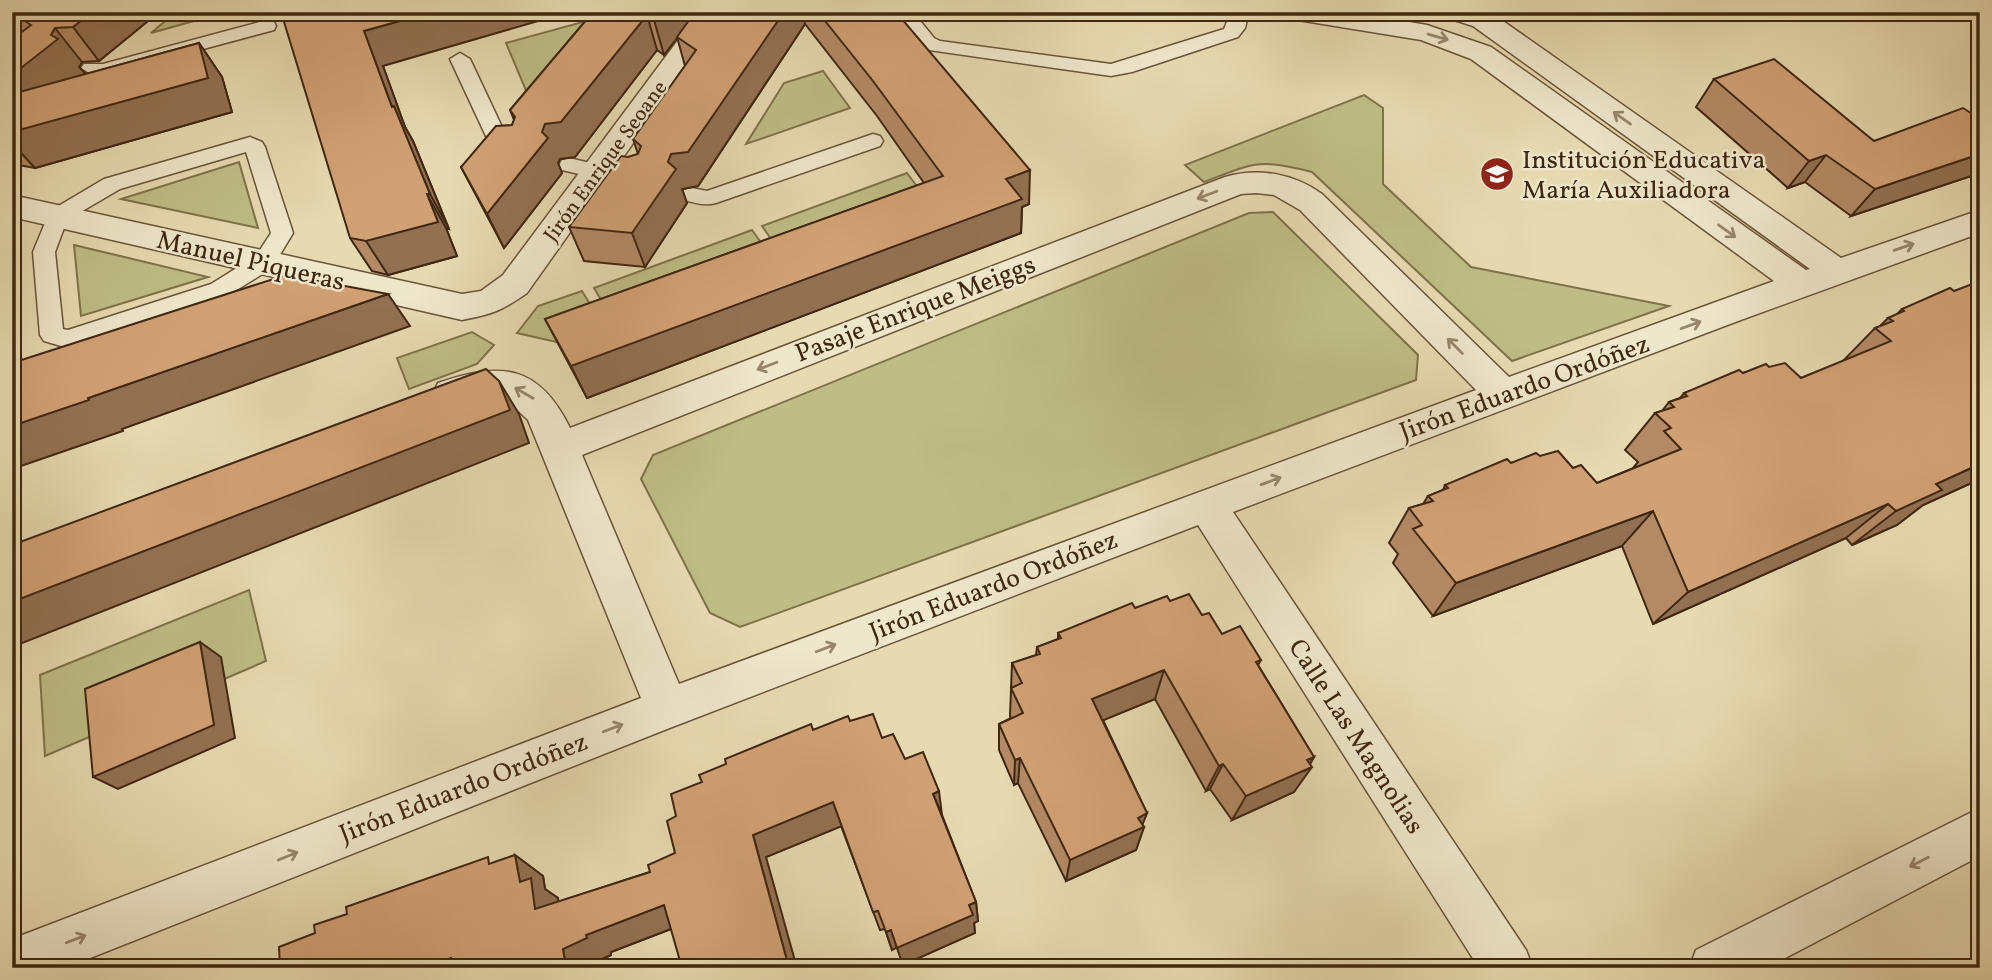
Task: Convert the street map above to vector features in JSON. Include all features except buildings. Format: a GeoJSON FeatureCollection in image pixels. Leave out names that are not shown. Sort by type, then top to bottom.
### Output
{"type":"FeatureCollection","features":[{"type":"Feature","properties":{"kind":"street","name":"Jirón Enrique Seoane"},"geometry":{"type":"LineString","coordinates":[[490,302],[515,284],[583,168],[713,12]]}},
{"type":"Feature","properties":{"kind":"street"},"geometry":{"type":"LineString","coordinates":[[1298,12],[1375,18],[1481,52],[1801,284]]}},
{"type":"Feature","properties":{"kind":"street"},"geometry":{"type":"LineString","coordinates":[[1458,12],[1483,20],[1837,271]]}},
{"type":"Feature","properties":{"kind":"street","name":"Pasaje Enrique Meiggs"},"geometry":{"type":"LineString","coordinates":[[560,448],[1236,184],[1250,181],[1273,183],[1297,192],[1311,202],[1503,394]]}},
{"type":"Feature","properties":{"kind":"street","name":"Manuel Piqueras"},"geometry":{"type":"LineString","coordinates":[[12,206],[462,307],[490,302]]}},
{"type":"Feature","properties":{"kind":"street","name":"Jirón Eduardo Ordóñez"},"geometry":{"type":"LineString","coordinates":[[12,964],[667,708],[1503,394],[1980,221]]}},
{"type":"Feature","properties":{"kind":"street"},"geometry":{"type":"LineString","coordinates":[[421,404],[460,389],[493,384],[520,387],[534,398],[547,417],[667,708]]}},
{"type":"Feature","properties":{"kind":"street","name":"Calle Las Magnolias"},"geometry":{"type":"LineString","coordinates":[[1207,505],[1508,968]]}},
{"type":"Feature","properties":{"kind":"street"},"geometry":{"type":"LineString","coordinates":[[1714,968],[1980,831]]}},
{"type":"Feature","properties":{"kind":"lane"},"geometry":{"type":"LineString","coordinates":[[903,12],[927,42],[936,46],[1111,70],[1125,68],[1231,33],[1236,28],[1240,12]]}},
{"type":"Feature","properties":{"kind":"lane"},"geometry":{"type":"LineString","coordinates":[[91,68],[103,70],[267,26]]}},
{"type":"Feature","properties":{"kind":"lane"},"geometry":{"type":"LineString","coordinates":[[460,59],[502,149],[519,153]]}},
{"type":"Feature","properties":{"kind":"lane"},"geometry":{"type":"LineString","coordinates":[[692,195],[708,198],[873,141]]}},
{"type":"Feature","properties":{"kind":"lane"},"geometry":{"type":"LineString","coordinates":[[250,144],[256,147],[282,233],[264,262],[219,290],[68,339],[52,335],[49,329],[44,252],[58,216],[112,184],[250,144]]}},
{"type":"Feature","properties":{"kind":"lane"},"geometry":{"type":"LineString","coordinates":[[583,168],[639,182]]}},
{"type":"Feature","properties":{"kind":"shaded area"},"geometry":{"type":"Polygon","coordinates":[[[176,12],[226,12],[151,33],[176,12]]]}},
{"type":"Feature","properties":{"kind":"shaded area"},"geometry":{"type":"Polygon","coordinates":[[[608,15],[533,107],[506,43],[608,15]]]}},
{"type":"Feature","properties":{"kind":"shaded area"},"geometry":{"type":"Polygon","coordinates":[[[823,71],[850,108],[746,144],[784,83],[823,71]]]}},
{"type":"Feature","properties":{"kind":"shaded area"},"geometry":{"type":"Polygon","coordinates":[[[1364,95],[1383,108],[1383,184],[1471,267],[1669,306],[1512,361],[1312,172],[1280,165],[1257,165],[1234,170],[1204,182],[1185,165],[1364,95]]]}},
{"type":"Feature","properties":{"kind":"shaded area"},"geometry":{"type":"Polygon","coordinates":[[[239,162],[258,228],[121,199],[239,162]]]}},
{"type":"Feature","properties":{"kind":"shaded area"},"geometry":{"type":"Polygon","coordinates":[[[907,173],[931,205],[785,259],[762,226],[907,173]]]}},
{"type":"Feature","properties":{"kind":"shaded area"},"geometry":{"type":"Polygon","coordinates":[[[1273,212],[1418,355],[1416,380],[740,627],[710,613],[641,479],[653,455],[1249,213],[1273,212]]]}},
{"type":"Feature","properties":{"kind":"shaded area"},"geometry":{"type":"Polygon","coordinates":[[[752,230],[775,262],[615,323],[594,288],[752,230]]]}},
{"type":"Feature","properties":{"kind":"shaded area"},"geometry":{"type":"Polygon","coordinates":[[[74,245],[208,277],[81,316],[74,245]]]}},
{"type":"Feature","properties":{"kind":"shaded area"},"geometry":{"type":"Polygon","coordinates":[[[582,291],[604,327],[561,343],[517,333],[538,306],[582,291]]]}},
{"type":"Feature","properties":{"kind":"shaded area"},"geometry":{"type":"Polygon","coordinates":[[[472,332],[494,345],[477,364],[409,389],[397,358],[472,332]]]}},
{"type":"Feature","properties":{"kind":"shaded area"},"geometry":{"type":"Polygon","coordinates":[[[249,590],[266,661],[45,756],[40,675],[249,590]]]}},
{"type":"Feature","properties":{"kind":"place","name":"Institución Educativa María Auxiliadora"},"geometry":{"type":"Point","coordinates":[1497,174]}}]}
